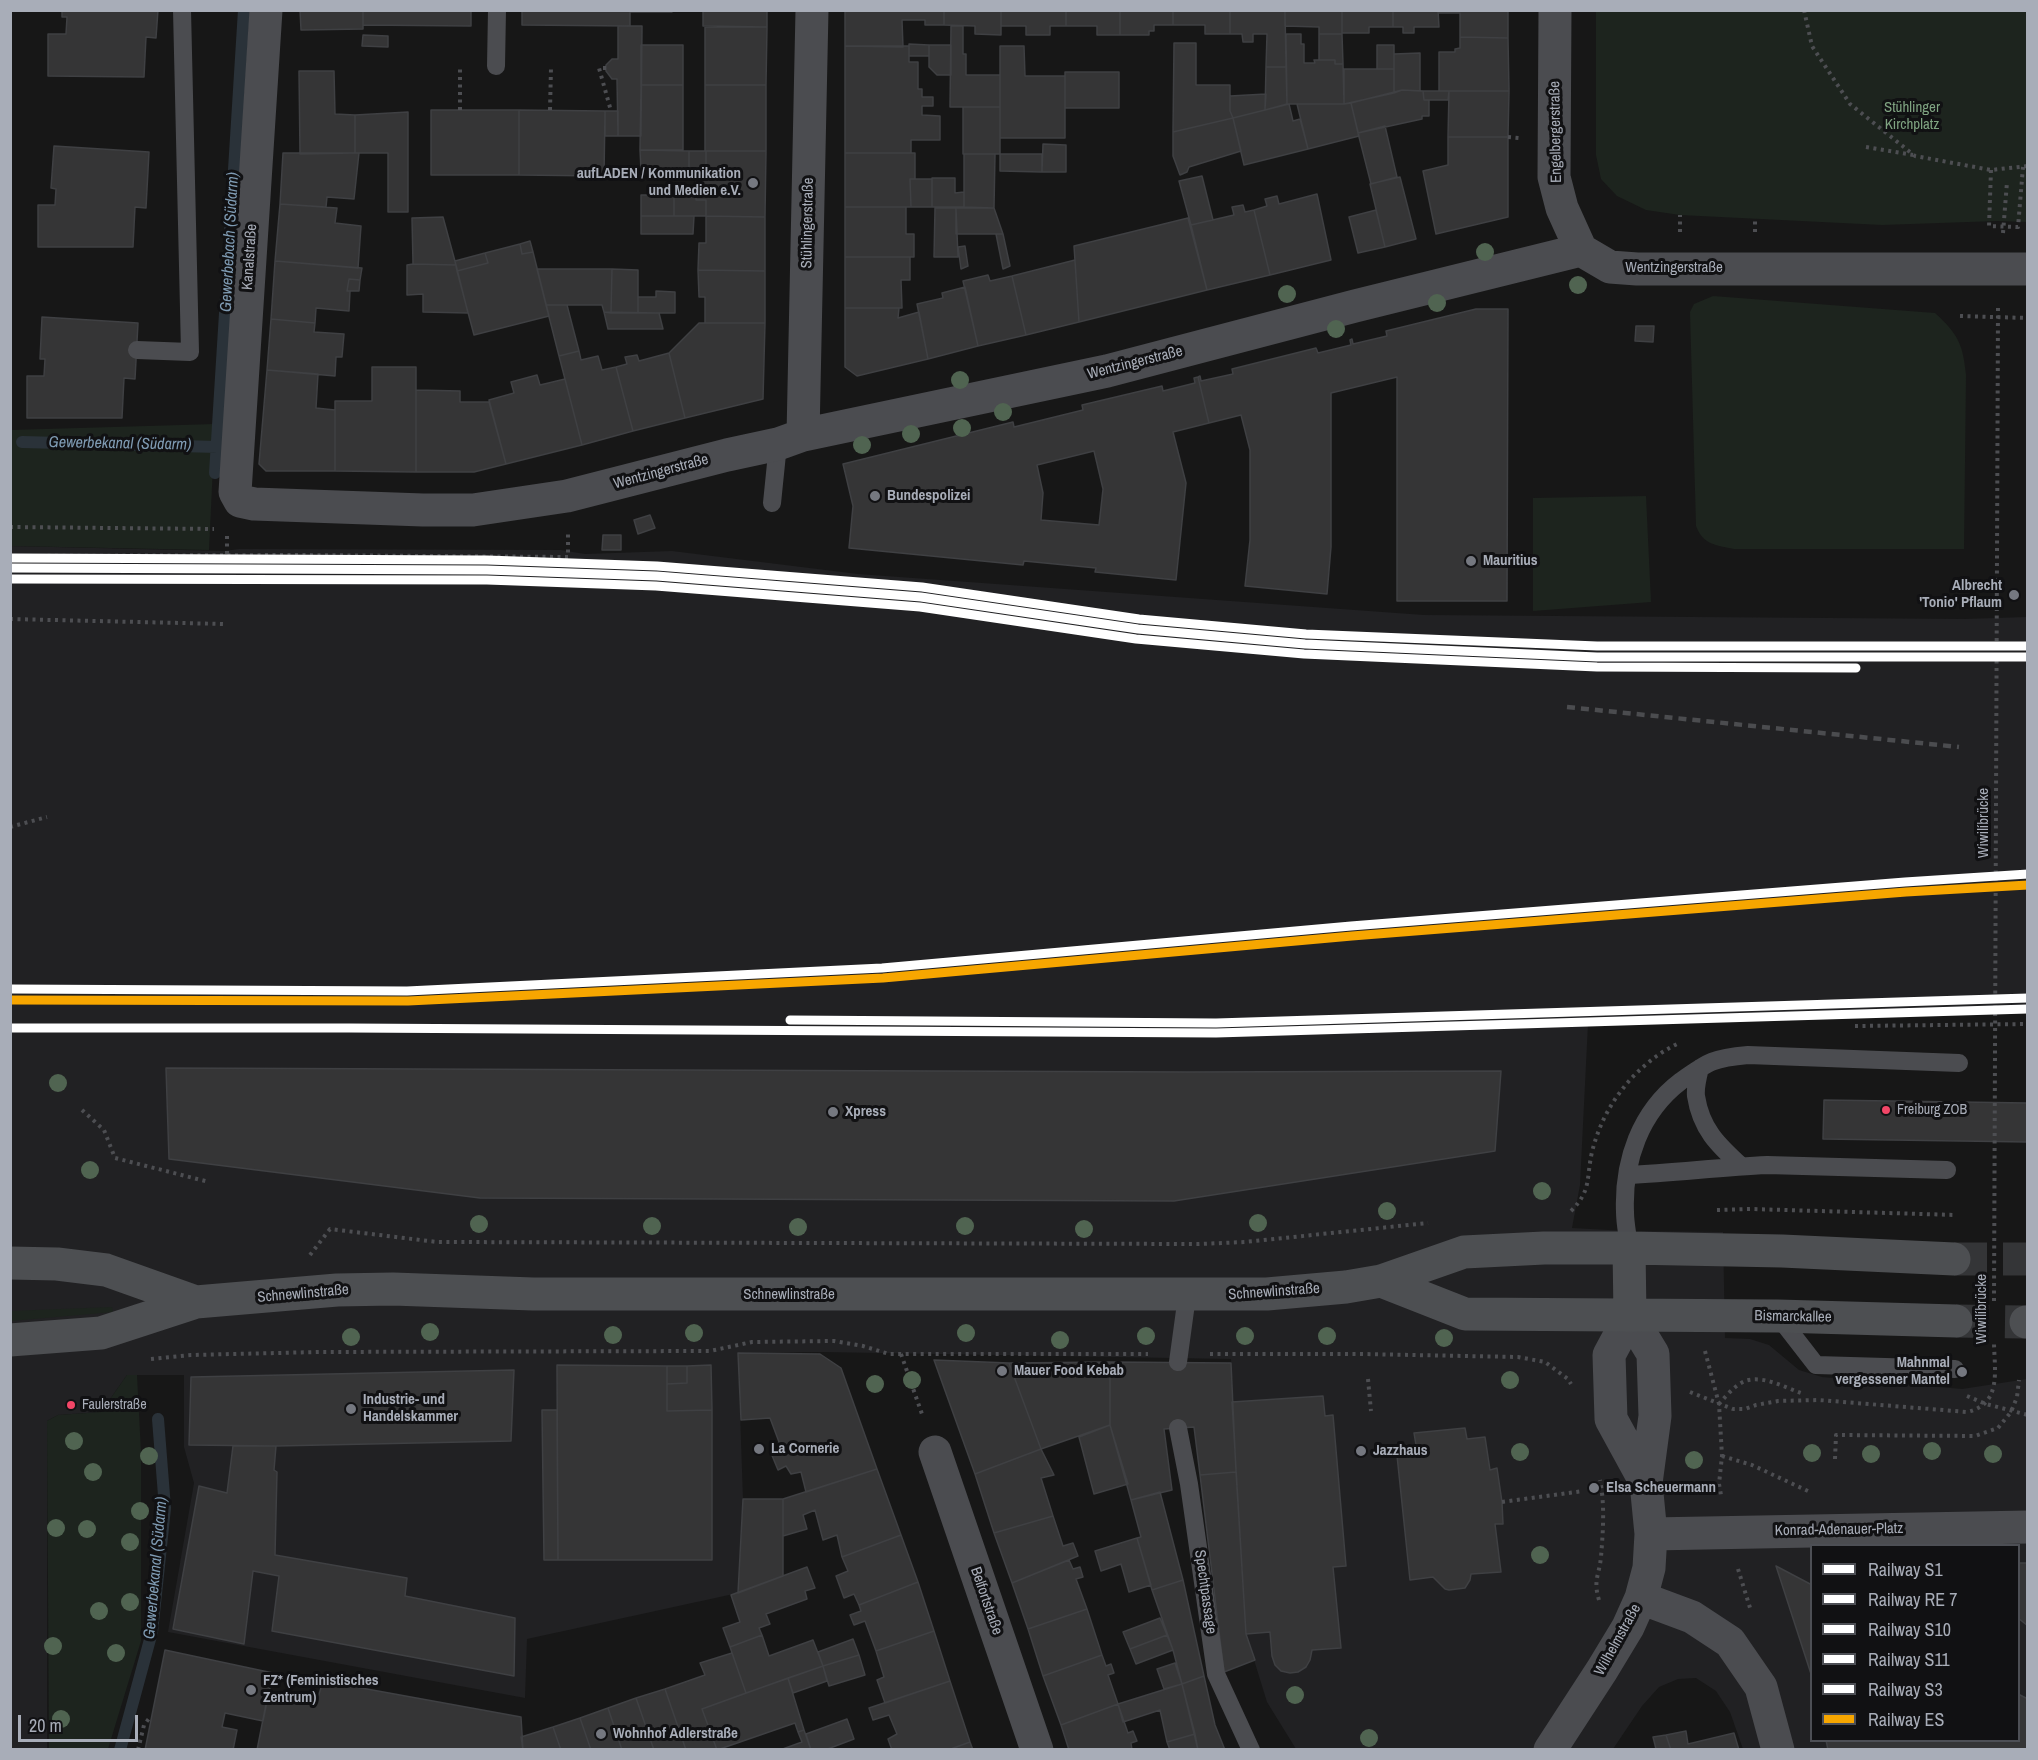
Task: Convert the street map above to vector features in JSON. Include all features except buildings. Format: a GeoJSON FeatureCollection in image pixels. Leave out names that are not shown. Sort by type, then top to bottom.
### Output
{"type":"FeatureCollection","features":[{"type":"Feature","properties":{"kind":"main road","name":"Schnewlinstraße"},"geometry":{"type":"LineString","coordinates":[[10,1340],[101,1333],[196,1302],[337,1290],[393,1289],[533,1294],[1188,1296],[1268,1294],[1346,1287],[1381,1281],[1464,1252],[1544,1248],[1629,1248]]}},
{"type":"Feature","properties":{"kind":"main road"},"geometry":{"type":"LineString","coordinates":[[1381,1281],[1465,1314],[1630,1316],[1629,1248],[1782,1251],[1954,1259]]}},
{"type":"Feature","properties":{"kind":"main road","name":"Schnewlinstraße"},"geometry":{"type":"LineString","coordinates":[[10,1263],[57,1264],[106,1270],[196,1302]]}},
{"type":"Feature","properties":{"kind":"main road","name":"Bismarckallee"},"geometry":{"type":"LineString","coordinates":[[1630,1316],[1778,1316],[1956,1321]]}},
{"type":"Feature","properties":{"kind":"street","name":"Kanalstraße"},"geometry":{"type":"LineString","coordinates":[[233,515],[266,10]]}},
{"type":"Feature","properties":{"kind":"street","name":"Stühlingerstraße"},"geometry":{"type":"LineString","coordinates":[[791,439],[812,10]]}},
{"type":"Feature","properties":{"kind":"street","name":"Engelbergerstraße"},"geometry":{"type":"LineString","coordinates":[[1555,10],[1554,177],[1562,208],[1581,250]]}},
{"type":"Feature","properties":{"kind":"street","name":"Wentzingerstraße"},"geometry":{"type":"LineString","coordinates":[[233,515],[294,506],[473,510],[567,496],[791,439],[1078,378],[1581,250],[1610,267],[1637,269],[2028,269]]}},
{"type":"Feature","properties":{"kind":"street","name":"Wilhelmstraße"},"geometry":{"type":"LineString","coordinates":[[1630,1316],[1609,1355],[1611,1419],[1646,1483]]}},
{"type":"Feature","properties":{"kind":"street","name":"Wilhelmstraße"},"geometry":{"type":"LineString","coordinates":[[1550,1749],[1628,1627],[1641,1598],[1649,1568],[1651,1534],[1646,1483],[1655,1416],[1653,1354],[1630,1316]]}},
{"type":"Feature","properties":{"kind":"street","name":"Belfortstraße"},"geometry":{"type":"LineString","coordinates":[[935,1452],[1037,1749]]}},
{"type":"Feature","properties":{"kind":"street","name":"Konrad-Adenauer-Platz"},"geometry":{"type":"LineString","coordinates":[[1651,1534],[2028,1527]]}},
{"type":"Feature","properties":{"kind":"street"},"geometry":{"type":"LineString","coordinates":[[1641,1598],[1692,1617],[1730,1642],[1761,1687],[1778,1749]]}},
{"type":"Feature","properties":{"kind":"lane"},"geometry":{"type":"LineString","coordinates":[[137,350],[190,352],[183,10]]}},
{"type":"Feature","properties":{"kind":"lane"},"geometry":{"type":"LineString","coordinates":[[496,66],[497,10]]}},
{"type":"Feature","properties":{"kind":"lane"},"geometry":{"type":"LineString","coordinates":[[772,502],[791,439]]}},
{"type":"Feature","properties":{"kind":"lane"},"geometry":{"type":"LineString","coordinates":[[1629,1248],[1625,1211],[1628,1175],[1638,1134],[1650,1112],[1668,1091],[1707,1062],[1723,1057],[1748,1055],[1959,1063]]}},
{"type":"Feature","properties":{"kind":"lane"},"geometry":{"type":"LineString","coordinates":[[1700,1068],[1696,1094],[1704,1124],[1716,1143],[1742,1166]]}},
{"type":"Feature","properties":{"kind":"lane"},"geometry":{"type":"LineString","coordinates":[[1628,1175],[1678,1173],[1742,1166],[1947,1170]]}},
{"type":"Feature","properties":{"kind":"lane"},"geometry":{"type":"LineString","coordinates":[[1179,1358],[1188,1296]]}},
{"type":"Feature","properties":{"kind":"lane"},"geometry":{"type":"LineString","coordinates":[[1778,1316],[1816,1365],[1955,1369]]}},
{"type":"Feature","properties":{"kind":"lane","name":"Spechtpassage"},"geometry":{"type":"LineString","coordinates":[[1178,1428],[1190,1484],[1216,1674],[1251,1749]]}},
{"type":"Feature","properties":{"kind":"path"},"geometry":{"type":"LineString","coordinates":[[1804,10],[1812,46],[1850,104],[1915,156]]}},
{"type":"Feature","properties":{"kind":"path"},"geometry":{"type":"LineString","coordinates":[[460,65],[460,110]]}},
{"type":"Feature","properties":{"kind":"path"},"geometry":{"type":"LineString","coordinates":[[550,111],[551,68]]}},
{"type":"Feature","properties":{"kind":"path"},"geometry":{"type":"LineString","coordinates":[[606,68],[599,68],[611,111]]}},
{"type":"Feature","properties":{"kind":"path"},"geometry":{"type":"LineString","coordinates":[[1508,137],[1516,137]]}},
{"type":"Feature","properties":{"kind":"path"},"geometry":{"type":"LineString","coordinates":[[1866,147],[1991,170],[2025,166],[2018,226],[1989,226],[1991,170]]}},
{"type":"Feature","properties":{"kind":"path"},"geometry":{"type":"LineString","coordinates":[[2004,226],[2007,182]]}},
{"type":"Feature","properties":{"kind":"path"},"geometry":{"type":"LineString","coordinates":[[1755,218],[1755,239]]}},
{"type":"Feature","properties":{"kind":"path","name":"Wiwilíbrücke"},"geometry":{"type":"LineString","coordinates":[[1994,1301],[1997,299]]}},
{"type":"Feature","properties":{"kind":"path"},"geometry":{"type":"LineString","coordinates":[[1960,316],[2028,318]]}},
{"type":"Feature","properties":{"kind":"path"},"geometry":{"type":"LineString","coordinates":[[10,556],[568,557],[567,496]]}},
{"type":"Feature","properties":{"kind":"path"},"geometry":{"type":"LineString","coordinates":[[10,527],[233,515],[227,556]]}},
{"type":"Feature","properties":{"kind":"path"},"geometry":{"type":"LineString","coordinates":[[10,619],[224,624]]}},
{"type":"Feature","properties":{"kind":"path"},"geometry":{"type":"LineString","coordinates":[[10,827],[47,817]]}},
{"type":"Feature","properties":{"kind":"path"},"geometry":{"type":"LineString","coordinates":[[82,1110],[104,1130],[115,1158],[209,1182]]}},
{"type":"Feature","properties":{"kind":"path"},"geometry":{"type":"LineString","coordinates":[[1711,1210],[1751,1209],[1956,1215]]}},
{"type":"Feature","properties":{"kind":"path"},"geometry":{"type":"LineString","coordinates":[[330,1229],[437,1242],[1200,1244],[1245,1242],[1438,1222]]}},
{"type":"Feature","properties":{"kind":"path","name":"Wiwilíbrücke"},"geometry":{"type":"LineString","coordinates":[[1986,1404],[1992,1395],[1994,1384],[1994,1333]]}},
{"type":"Feature","properties":{"kind":"path"},"geometry":{"type":"LineString","coordinates":[[150,1359],[191,1355],[319,1352],[710,1352],[752,1342],[834,1341],[863,1346],[889,1354],[1179,1358],[1361,1354],[1518,1357],[1545,1362],[1568,1379]]}},
{"type":"Feature","properties":{"kind":"path"},"geometry":{"type":"LineString","coordinates":[[1704,1347],[1719,1404],[1722,1456],[1719,1484],[1722,1504]]}},
{"type":"Feature","properties":{"kind":"path"},"geometry":{"type":"LineString","coordinates":[[901,1354],[935,1452]]}},
{"type":"Feature","properties":{"kind":"path"},"geometry":{"type":"LineString","coordinates":[[1368,1379],[1371,1411]]}},
{"type":"Feature","properties":{"kind":"path"},"geometry":{"type":"LineString","coordinates":[[1719,1404],[1745,1381],[1767,1380],[1819,1400]]}},
{"type":"Feature","properties":{"kind":"path"},"geometry":{"type":"LineString","coordinates":[[1835,1459],[1836,1435],[1975,1436],[1998,1428],[2011,1412],[2017,1397],[2019,1380]]}},
{"type":"Feature","properties":{"kind":"path"},"geometry":{"type":"LineString","coordinates":[[1682,1388],[1733,1409],[1745,1409],[1778,1401],[1819,1400],[1968,1412],[1978,1410],[1986,1404]]}},
{"type":"Feature","properties":{"kind":"path"},"geometry":{"type":"LineString","coordinates":[[1966,1395],[1986,1404],[2028,1415]]}},
{"type":"Feature","properties":{"kind":"path"},"geometry":{"type":"LineString","coordinates":[[1722,1456],[1752,1466],[1810,1492],[1861,1530]]}},
{"type":"Feature","properties":{"kind":"path"},"geometry":{"type":"LineString","coordinates":[[1595,1586],[1604,1528],[1600,1479]]}},
{"type":"Feature","properties":{"kind":"path"},"geometry":{"type":"LineString","coordinates":[[1502,1502],[1583,1491]]}},
{"type":"Feature","properties":{"kind":"path"},"geometry":{"type":"LineString","coordinates":[[1736,1562],[1752,1614]]}},
{"type":"Feature","properties":{"kind":"path"},"geometry":{"type":"LineString","coordinates":[[138,1749],[144,1725],[152,1716]]}},
{"type":"Feature","properties":{"kind":"shaded area"},"geometry":{"type":"Polygon","coordinates":[[[11,546],[224,551],[239,549],[561,550],[585,554],[672,551],[858,574],[1424,615],[1964,619],[2027,617],[2027,1010],[1689,1018],[1588,1024],[1580,1185],[1572,1228],[1723,1232],[1725,1338],[1750,1339],[1769,1345],[1799,1370],[1822,1377],[1962,1389],[2027,1379],[2027,1749],[1743,1749],[1730,1712],[1716,1691],[1696,1678],[1678,1679],[1659,1687],[1642,1706],[1613,1749],[1296,1749],[1267,1702],[1246,1634],[1231,1359],[822,1352],[738,1353],[743,1499],[738,1593],[527,1639],[525,1698],[168,1632],[194,1483],[184,1447],[184,1375],[127,1375],[101,1412],[58,1415],[47,1421],[47,1749],[11,1750],[11,546]]]}},
{"type":"Feature","properties":{"kind":"green space","name":"Stühlinger Kirchplatz"},"geometry":{"type":"Polygon","coordinates":[[[1596,11],[2027,11],[2027,222],[1882,225],[1680,215],[1646,210],[1617,196],[1601,179],[1596,155],[1596,11]]]}},
{"type":"Feature","properties":{"kind":"green space"},"geometry":{"type":"Polygon","coordinates":[[[1713,296],[1935,313],[1943,320],[1961,347],[1966,375],[1964,549],[1734,549],[1711,543],[1702,537],[1696,526],[1690,312],[1694,304],[1713,296]]]}},
{"type":"Feature","properties":{"kind":"green space"},"geometry":{"type":"Polygon","coordinates":[[[215,424],[209,550],[11,546],[11,430],[215,424]]]}},
{"type":"Feature","properties":{"kind":"green space"},"geometry":{"type":"Polygon","coordinates":[[[1646,496],[1651,602],[1533,611],[1533,498],[1646,496]]]}},
{"type":"Feature","properties":{"kind":"green space"},"geometry":{"type":"Polygon","coordinates":[[[112,1307],[113,1312],[11,1321],[10,1311],[112,1307]]]}},
{"type":"Feature","properties":{"kind":"green space"},"geometry":{"type":"Polygon","coordinates":[[[127,1375],[137,1375],[141,1452],[141,1641],[108,1749],[49,1749],[47,1421],[58,1415],[101,1412],[127,1375]]]}},
{"type":"Feature","properties":{"kind":"waterway","name":"Gewerbebach (Südarm)"},"geometry":{"type":"LineString","coordinates":[[215,473],[244,10]]}},
{"type":"Feature","properties":{"kind":"waterway","name":"Gewerbekanal (Südarm)"},"geometry":{"type":"LineString","coordinates":[[22,442],[218,447]]}},
{"type":"Feature","properties":{"kind":"waterway","name":"Gewerbekanal (Südarm)"},"geometry":{"type":"LineString","coordinates":[[120,1750],[152,1632],[165,1508],[158,1419]]}},
{"type":"Feature","properties":{"kind":"tunnel"},"geometry":{"type":"LineString","coordinates":[[1954,1259],[2028,1259]]}},
{"type":"Feature","properties":{"kind":"tunnel"},"geometry":{"type":"LineString","coordinates":[[1956,1321],[2026,1322]]}},
{"type":"Feature","properties":{"kind":"railway"},"geometry":{"type":"LineString","coordinates":[[1567,707],[1959,747]]}},
{"type":"Feature","properties":{"kind":"rail line","name":"S11"},"geometry":{"type":"LineString","coordinates":[[10,558],[487,560],[657,566],[922,587],[1139,619],[1306,634],[1597,646],[2028,646]]}},
{"type":"Feature","properties":{"kind":"rail line","name":"S1"},"geometry":{"type":"LineString","coordinates":[[10,568],[487,570],[657,576],[921,597],[1138,629],[1305,644],[1597,657],[2028,657]]}},
{"type":"Feature","properties":{"kind":"rail line","name":"S10"},"geometry":{"type":"LineString","coordinates":[[10,579],[487,580],[656,586],[920,607],[1136,639],[1304,654],[1597,667],[1856,668]]}},
{"type":"Feature","properties":{"kind":"rail line","name":"ES"},"geometry":{"type":"LineString","coordinates":[[10,1000],[408,1001],[883,978],[1352,936],[1906,892],[2028,885]]}},
{"type":"Feature","properties":{"kind":"rail line","name":"S3"},"geometry":{"type":"LineString","coordinates":[[10,1028],[1216,1033],[2028,1009]]}},
{"type":"Feature","properties":{"kind":"transit line"},"geometry":{"type":"LineString","coordinates":[[10,989],[407,991],[882,968],[1351,926],[2028,874]]}},
{"type":"Feature","properties":{"kind":"transit line"},"geometry":{"type":"LineString","coordinates":[[790,1020],[1216,1023],[2028,998]]}},
{"type":"Feature","properties":{"kind":"place","name":"aufLADEN / Kommunikation und Medien e.V."},"geometry":{"type":"Point","coordinates":[753,183]}},
{"type":"Feature","properties":{"kind":"place","name":"Bundespolizei"},"geometry":{"type":"Point","coordinates":[875,496]}},
{"type":"Feature","properties":{"kind":"place","name":"Mauritius"},"geometry":{"type":"Point","coordinates":[1471,561]}},
{"type":"Feature","properties":{"kind":"place","name":"Albrecht 'Tonio' Pflaum"},"geometry":{"type":"Point","coordinates":[2014,595]}},
{"type":"Feature","properties":{"kind":"place","name":"Freiburg ZOB"},"geometry":{"type":"Point","coordinates":[1886,1110]}},
{"type":"Feature","properties":{"kind":"place","name":"Xpress"},"geometry":{"type":"Point","coordinates":[833,1112]}},
{"type":"Feature","properties":{"kind":"place","name":"Mauer Food Kebab"},"geometry":{"type":"Point","coordinates":[1002,1371]}},
{"type":"Feature","properties":{"kind":"place","name":"Mahnmal vergessener Mantel"},"geometry":{"type":"Point","coordinates":[1962,1372]}},
{"type":"Feature","properties":{"kind":"place","name":"Faulerstraße"},"geometry":{"type":"Point","coordinates":[71,1405]}},
{"type":"Feature","properties":{"kind":"place","name":"Industrie- und Handelskammer"},"geometry":{"type":"Point","coordinates":[351,1409]}},
{"type":"Feature","properties":{"kind":"place","name":"La Cornerie"},"geometry":{"type":"Point","coordinates":[759,1449]}},
{"type":"Feature","properties":{"kind":"place","name":"Jazzhaus"},"geometry":{"type":"Point","coordinates":[1361,1451]}},
{"type":"Feature","properties":{"kind":"place","name":"Elsa Scheuermann"},"geometry":{"type":"Point","coordinates":[1594,1488]}},
{"type":"Feature","properties":{"kind":"place","name":"FZ* (Feministisches Zentrum)"},"geometry":{"type":"Point","coordinates":[251,1690]}},
{"type":"Feature","properties":{"kind":"place","name":"Wohnhof Adlerstraße"},"geometry":{"type":"Point","coordinates":[601,1734]}}]}
